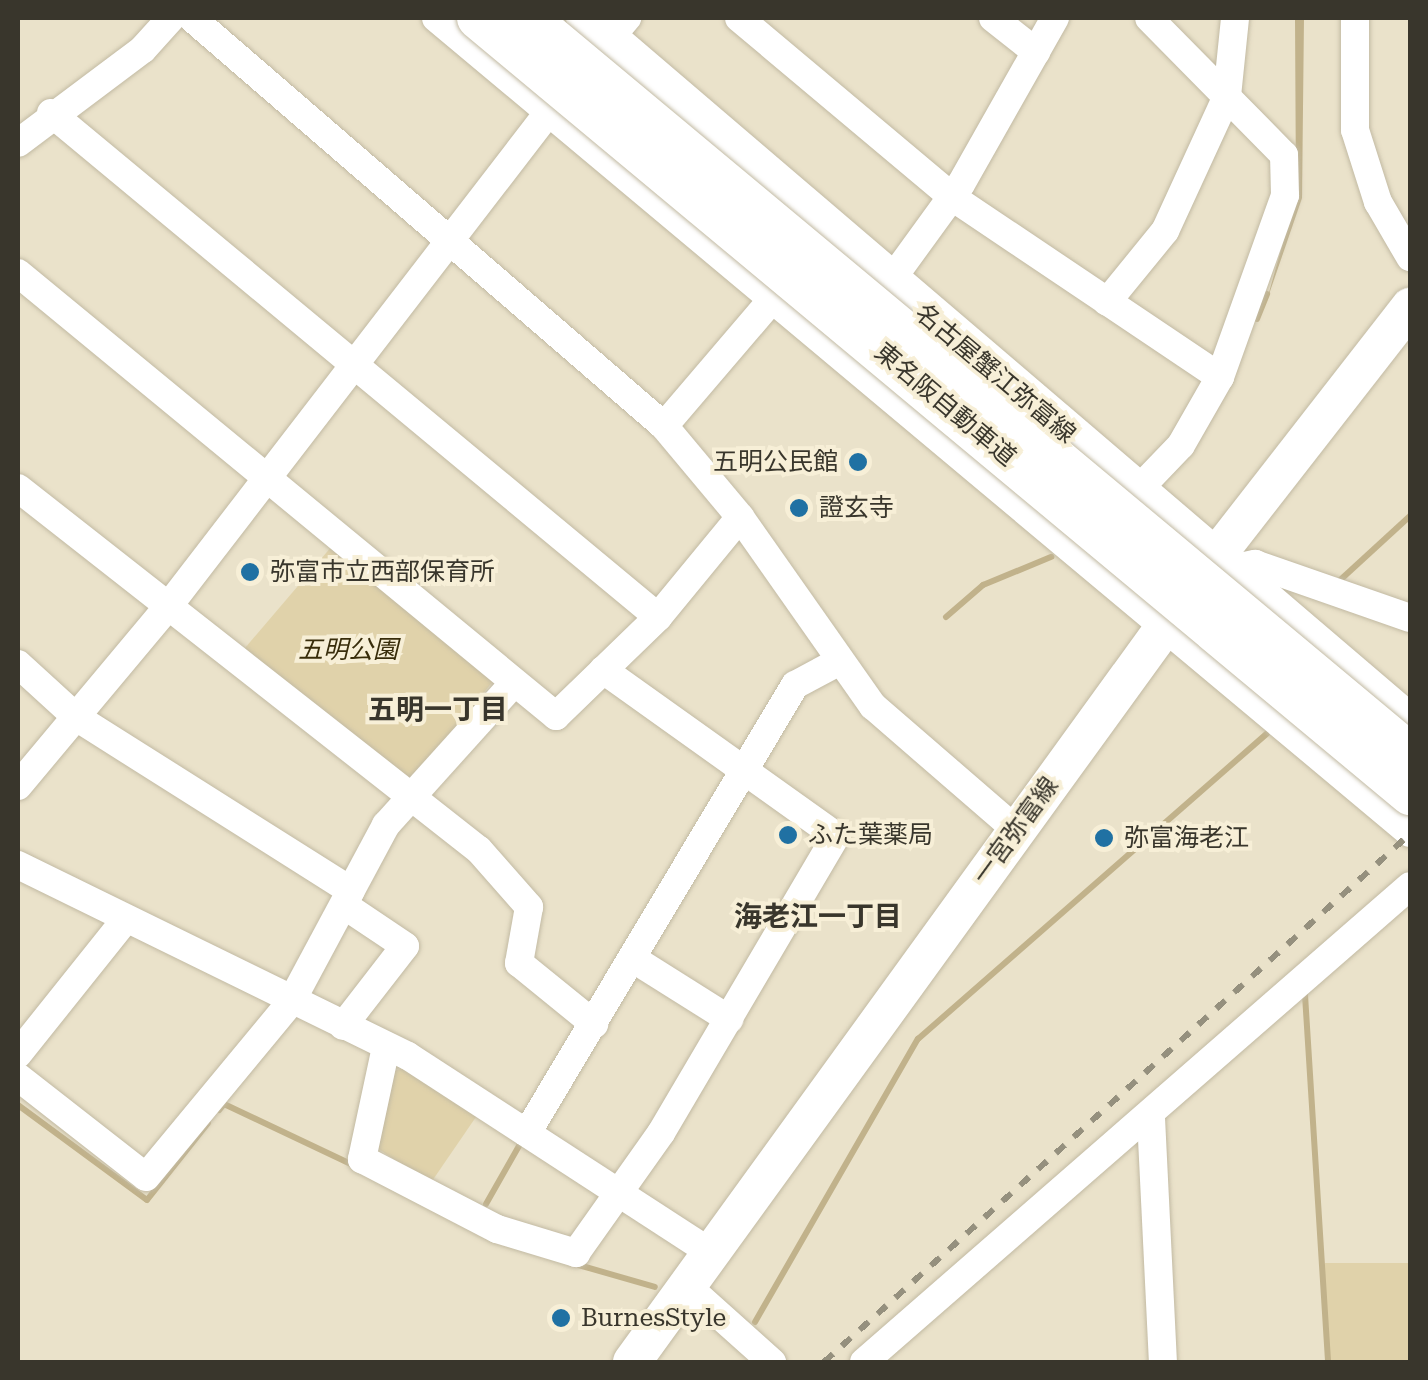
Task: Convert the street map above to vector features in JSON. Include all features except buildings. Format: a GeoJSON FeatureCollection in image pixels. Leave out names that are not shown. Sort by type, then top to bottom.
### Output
{"type":"FeatureCollection","features":[{"type":"Feature","properties":{"kind":"highway","name":"東名阪自動車道"},"geometry":{"type":"LineString","coordinates":[[478,18],[1410,794]]}},
{"type":"Feature","properties":{"kind":"highway","name":"東名阪自動車道"},"geometry":{"type":"LineString","coordinates":[[528,18],[1410,754]]}},
{"type":"Feature","properties":{"kind":"main road","name":"名古屋蟹江弥富線"},"geometry":{"type":"LineString","coordinates":[[606,26],[889,284],[1410,723]]}},
{"type":"Feature","properties":{"kind":"main road","name":"一宮弥富線"},"geometry":{"type":"LineString","coordinates":[[632,1362],[1016,830],[1168,626],[1220,565],[1410,307]]}},
{"type":"Feature","properties":{"kind":"street"},"geometry":{"type":"LineString","coordinates":[[18,143],[51,114],[143,49],[170,18]]}},
{"type":"Feature","properties":{"kind":"street"},"geometry":{"type":"LineString","coordinates":[[192,18],[664,426],[740,517],[836,662],[1016,830]]}},
{"type":"Feature","properties":{"kind":"street"},"geometry":{"type":"LineString","coordinates":[[436,18],[775,296],[868,382],[1168,626],[1410,833]]}},
{"type":"Feature","properties":{"kind":"street"},"geometry":{"type":"LineString","coordinates":[[739,18],[952,197],[1220,378]]}},
{"type":"Feature","properties":{"kind":"street"},"geometry":{"type":"LineString","coordinates":[[993,18],[1036,52]]}},
{"type":"Feature","properties":{"kind":"street"},"geometry":{"type":"LineString","coordinates":[[889,284],[952,197],[1055,18]]}},
{"type":"Feature","properties":{"kind":"street"},"geometry":{"type":"LineString","coordinates":[[1135,494],[1181,445],[1220,378],[1285,196],[1284,155],[1150,18]]}},
{"type":"Feature","properties":{"kind":"street"},"geometry":{"type":"LineString","coordinates":[[1107,302],[1165,231],[1227,96],[1235,18]]}},
{"type":"Feature","properties":{"kind":"street"},"geometry":{"type":"LineString","coordinates":[[1355,18],[1355,130],[1378,202],[1410,258]]}},
{"type":"Feature","properties":{"kind":"street"},"geometry":{"type":"LineString","coordinates":[[18,786],[167,608],[446,237],[549,110],[606,26]]}},
{"type":"Feature","properties":{"kind":"street"},"geometry":{"type":"LineString","coordinates":[[51,114],[658,617]]}},
{"type":"Feature","properties":{"kind":"street"},"geometry":{"type":"LineString","coordinates":[[18,273],[510,686],[556,716],[658,617],[740,517]]}},
{"type":"Feature","properties":{"kind":"street"},"geometry":{"type":"LineString","coordinates":[[664,426],[775,296]]}},
{"type":"Feature","properties":{"kind":"street"},"geometry":{"type":"LineString","coordinates":[[868,382],[919,309]]}},
{"type":"Feature","properties":{"kind":"street"},"geometry":{"type":"LineString","coordinates":[[18,488],[480,850],[529,907],[518,963],[594,1024]]}},
{"type":"Feature","properties":{"kind":"street"},"geometry":{"type":"LineString","coordinates":[[1220,565],[1255,564],[1410,618]]}},
{"type":"Feature","properties":{"kind":"street"},"geometry":{"type":"LineString","coordinates":[[527,1133],[794,685],[836,662]]}},
{"type":"Feature","properties":{"kind":"street"},"geometry":{"type":"LineString","coordinates":[[18,664],[76,717],[347,898],[405,946],[343,1026]]}},
{"type":"Feature","properties":{"kind":"street"},"geometry":{"type":"LineString","coordinates":[[386,1046],[362,1159],[497,1229],[576,1253],[618,1194],[728,1019],[836,836],[603,670]]}},
{"type":"Feature","properties":{"kind":"street"},"geometry":{"type":"LineString","coordinates":[[18,1077],[146,1177],[291,1002],[347,898],[411,798],[510,686]]}},
{"type":"Feature","properties":{"kind":"street"},"geometry":{"type":"LineString","coordinates":[[18,865],[386,1046],[711,1253]]}},
{"type":"Feature","properties":{"kind":"street"},"geometry":{"type":"LineString","coordinates":[[864,1362],[1100,1152],[1151,1118],[1410,886]]}},
{"type":"Feature","properties":{"kind":"street"},"geometry":{"type":"LineString","coordinates":[[18,1054],[124,920]]}},
{"type":"Feature","properties":{"kind":"street"},"geometry":{"type":"LineString","coordinates":[[632,958],[728,1019]]}},
{"type":"Feature","properties":{"kind":"street"},"geometry":{"type":"LineString","coordinates":[[1151,1118],[1163,1362]]}},
{"type":"Feature","properties":{"kind":"street"},"geometry":{"type":"LineString","coordinates":[[688,1287],[772,1362]]}},
{"type":"Feature","properties":{"kind":"green space","name":"五明公園"},"geometry":{"type":"Polygon","coordinates":[[[332,546],[493,681],[414,781],[247,661],[245,648],[332,546]]]}},
{"type":"Feature","properties":{"kind":"green space"},"geometry":{"type":"Polygon","coordinates":[[[405,1068],[478,1114],[430,1184],[373,1145],[393,1071],[405,1068]]]}},
{"type":"Feature","properties":{"kind":"green space"},"geometry":{"type":"Polygon","coordinates":[[[1325,1263],[1410,1263],[1410,1362],[1325,1362],[1325,1263]]]}},
{"type":"Feature","properties":{"kind":"shaded area"},"geometry":{"type":"Polygon","coordinates":[[[1295,18],[1304,18],[1302,198],[1266,303],[1296,196],[1295,18]]]}},
{"type":"Feature","properties":{"kind":"waterway"},"geometry":{"type":"LineString","coordinates":[[1257,319],[1267,294]]}},
{"type":"Feature","properties":{"kind":"waterway"},"geometry":{"type":"LineString","coordinates":[[1338,582],[1410,516]]}},
{"type":"Feature","properties":{"kind":"waterway"},"geometry":{"type":"LineString","coordinates":[[946,617],[983,585],[1051,557]]}},
{"type":"Feature","properties":{"kind":"waterway"},"geometry":{"type":"LineString","coordinates":[[755,1322],[918,1039],[1267,733]]}},
{"type":"Feature","properties":{"kind":"waterway"},"geometry":{"type":"LineString","coordinates":[[1305,995],[1328,1362]]}},
{"type":"Feature","properties":{"kind":"waterway"},"geometry":{"type":"LineString","coordinates":[[219,1110],[224,1104],[355,1166]]}},
{"type":"Feature","properties":{"kind":"waterway"},"geometry":{"type":"LineString","coordinates":[[18,1105],[147,1200],[208,1123]]}},
{"type":"Feature","properties":{"kind":"waterway"},"geometry":{"type":"LineString","coordinates":[[486,1204],[519,1146]]}},
{"type":"Feature","properties":{"kind":"waterway"},"geometry":{"type":"LineString","coordinates":[[575,1264],[655,1287]]}},
{"type":"Feature","properties":{"kind":"railway"},"geometry":{"type":"LineString","coordinates":[[824,1362],[1410,834]]}},
{"type":"Feature","properties":{"kind":"place","name":"五明公民館"},"geometry":{"type":"Point","coordinates":[858,462]}},
{"type":"Feature","properties":{"kind":"place","name":"證玄寺"},"geometry":{"type":"Point","coordinates":[799,508]}},
{"type":"Feature","properties":{"kind":"place","name":"弥富市立西部保育所"},"geometry":{"type":"Point","coordinates":[250,572]}},
{"type":"Feature","properties":{"kind":"place","name":"ふた葉薬局"},"geometry":{"type":"Point","coordinates":[788,835]}},
{"type":"Feature","properties":{"kind":"place","name":"弥富海老江"},"geometry":{"type":"Point","coordinates":[1104,838]}},
{"type":"Feature","properties":{"kind":"place","name":"BurnesStyle"},"geometry":{"type":"Point","coordinates":[561,1318]}},
{"type":"Feature","properties":{"kind":"district","name":"五明一丁目"},"geometry":{"type":"Point","coordinates":[438,710]}},
{"type":"Feature","properties":{"kind":"district","name":"海老江一丁目"},"geometry":{"type":"Point","coordinates":[818,917]}}]}
